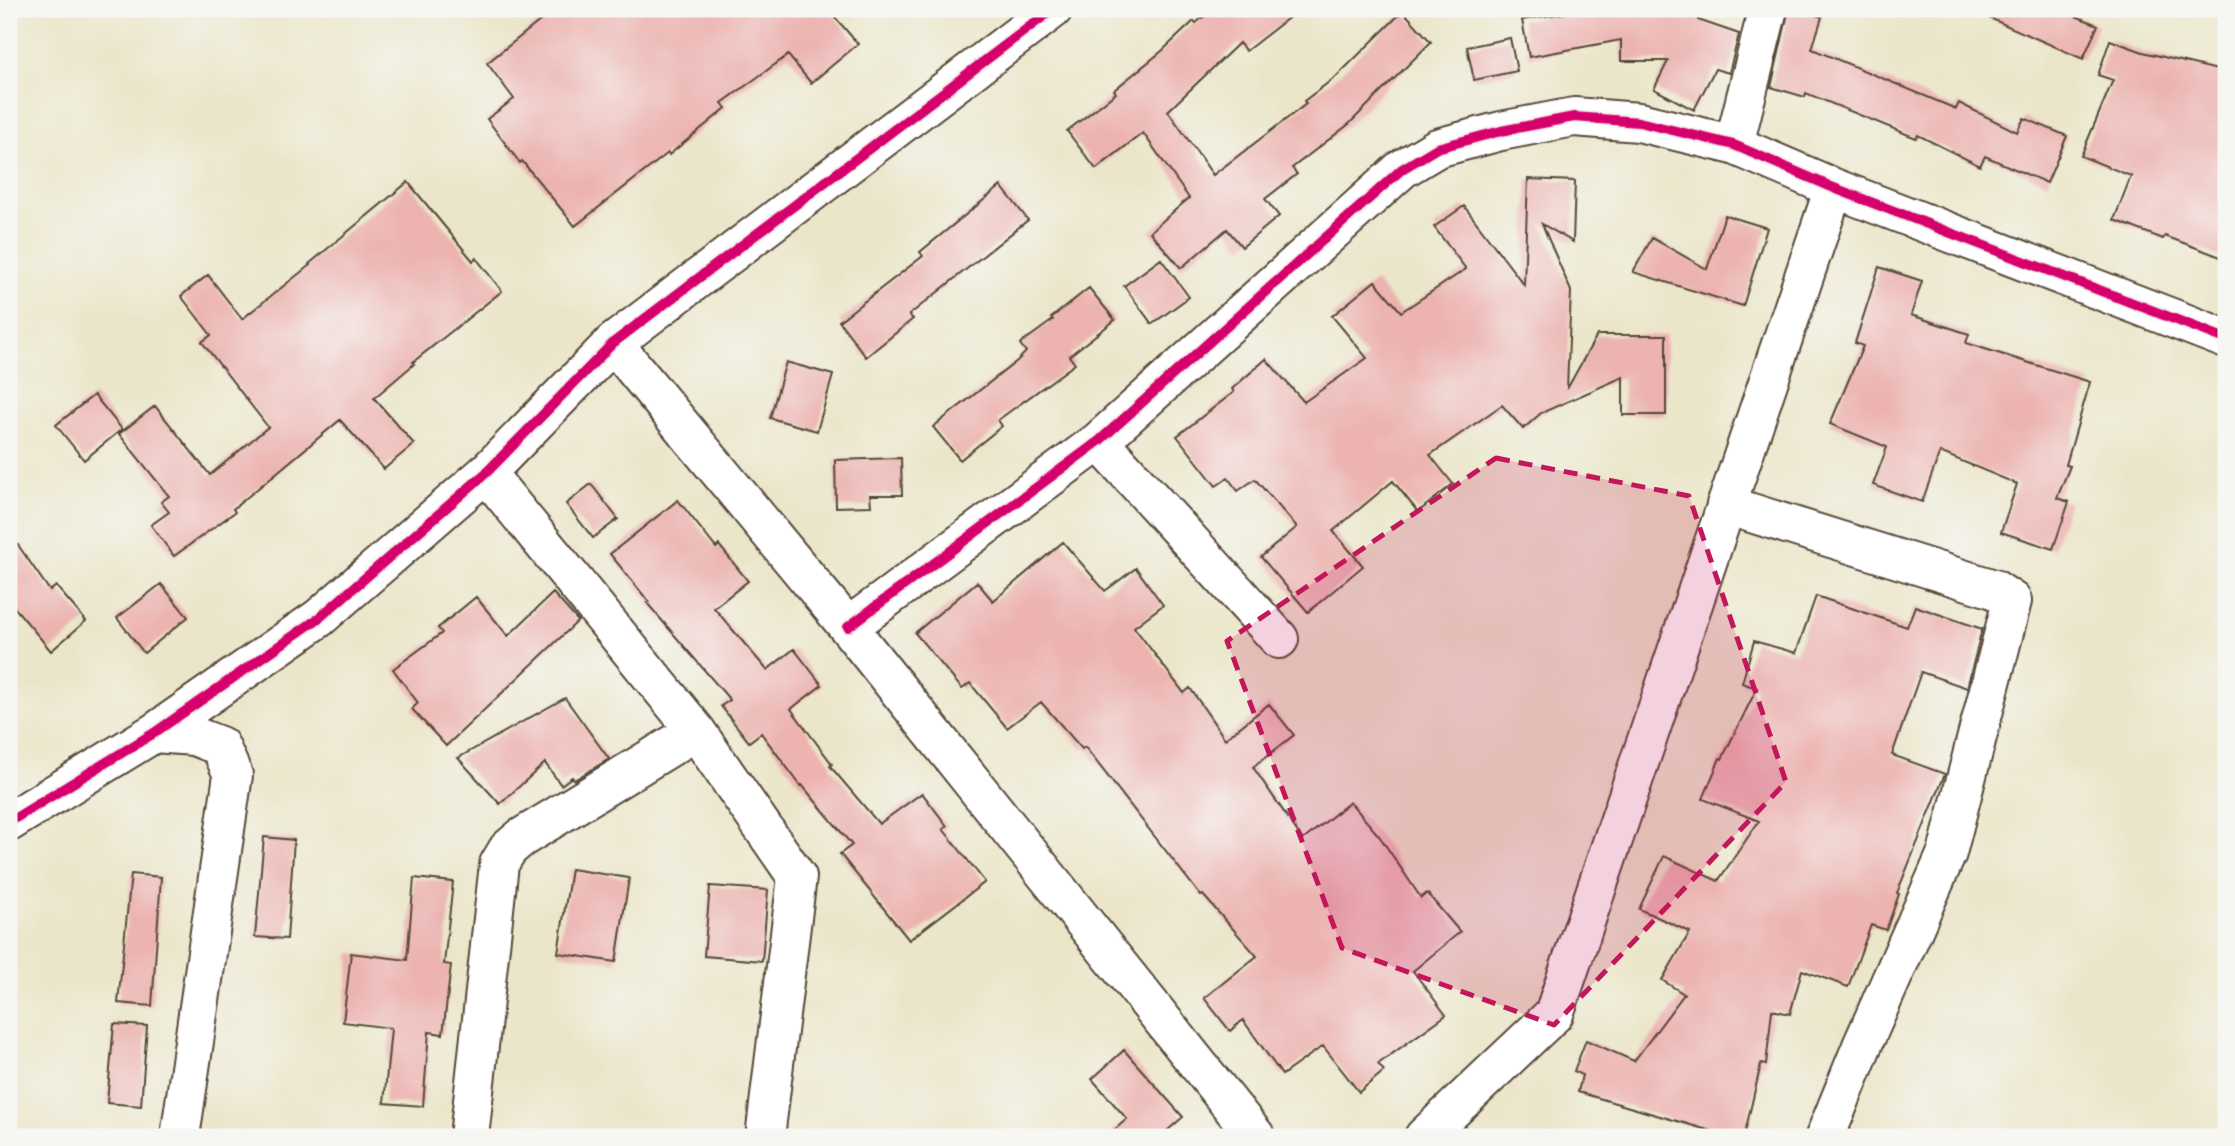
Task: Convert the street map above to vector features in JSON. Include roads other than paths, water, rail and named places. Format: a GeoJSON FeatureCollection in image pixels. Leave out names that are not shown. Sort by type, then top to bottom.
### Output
{"type":"FeatureCollection","features":[{"type":"Feature","properties":{"kind":"street"},"geometry":{"type":"LineString","coordinates":[[9,822],[154,733],[319,618],[486,473],[613,342],[1053,9]]}},
{"type":"Feature","properties":{"kind":"street"},"geometry":{"type":"LineString","coordinates":[[1734,145],[1768,9]]}},
{"type":"Feature","properties":{"kind":"street"},"geometry":{"type":"LineString","coordinates":[[848,626],[1099,441],[1402,169],[1437,148],[1501,131],[1574,117],[1639,122],[1734,145],[1834,187],[2226,339]]}},
{"type":"Feature","properties":{"kind":"street"},"geometry":{"type":"LineString","coordinates":[[1424,1137],[1554,1014],[1834,187]]}},
{"type":"Feature","properties":{"kind":"street"},"geometry":{"type":"LineString","coordinates":[[613,342],[848,626],[1256,1137]]}},
{"type":"Feature","properties":{"kind":"street"},"geometry":{"type":"LineString","coordinates":[[1099,441],[1279,639]]}},
{"type":"Feature","properties":{"kind":"street"},"geometry":{"type":"LineString","coordinates":[[486,473],[696,731],[797,877],[765,1137]]}},
{"type":"Feature","properties":{"kind":"street"},"geometry":{"type":"LineString","coordinates":[[1726,505],[1994,589],[2012,601],[1947,853],[1825,1137]]}},
{"type":"Feature","properties":{"kind":"street"},"geometry":{"type":"LineString","coordinates":[[469,1137],[499,864],[508,849],[521,838],[696,731]]}},
{"type":"Feature","properties":{"kind":"street"},"geometry":{"type":"LineString","coordinates":[[154,733],[194,736],[220,746],[233,775],[180,1137]]}}]}
